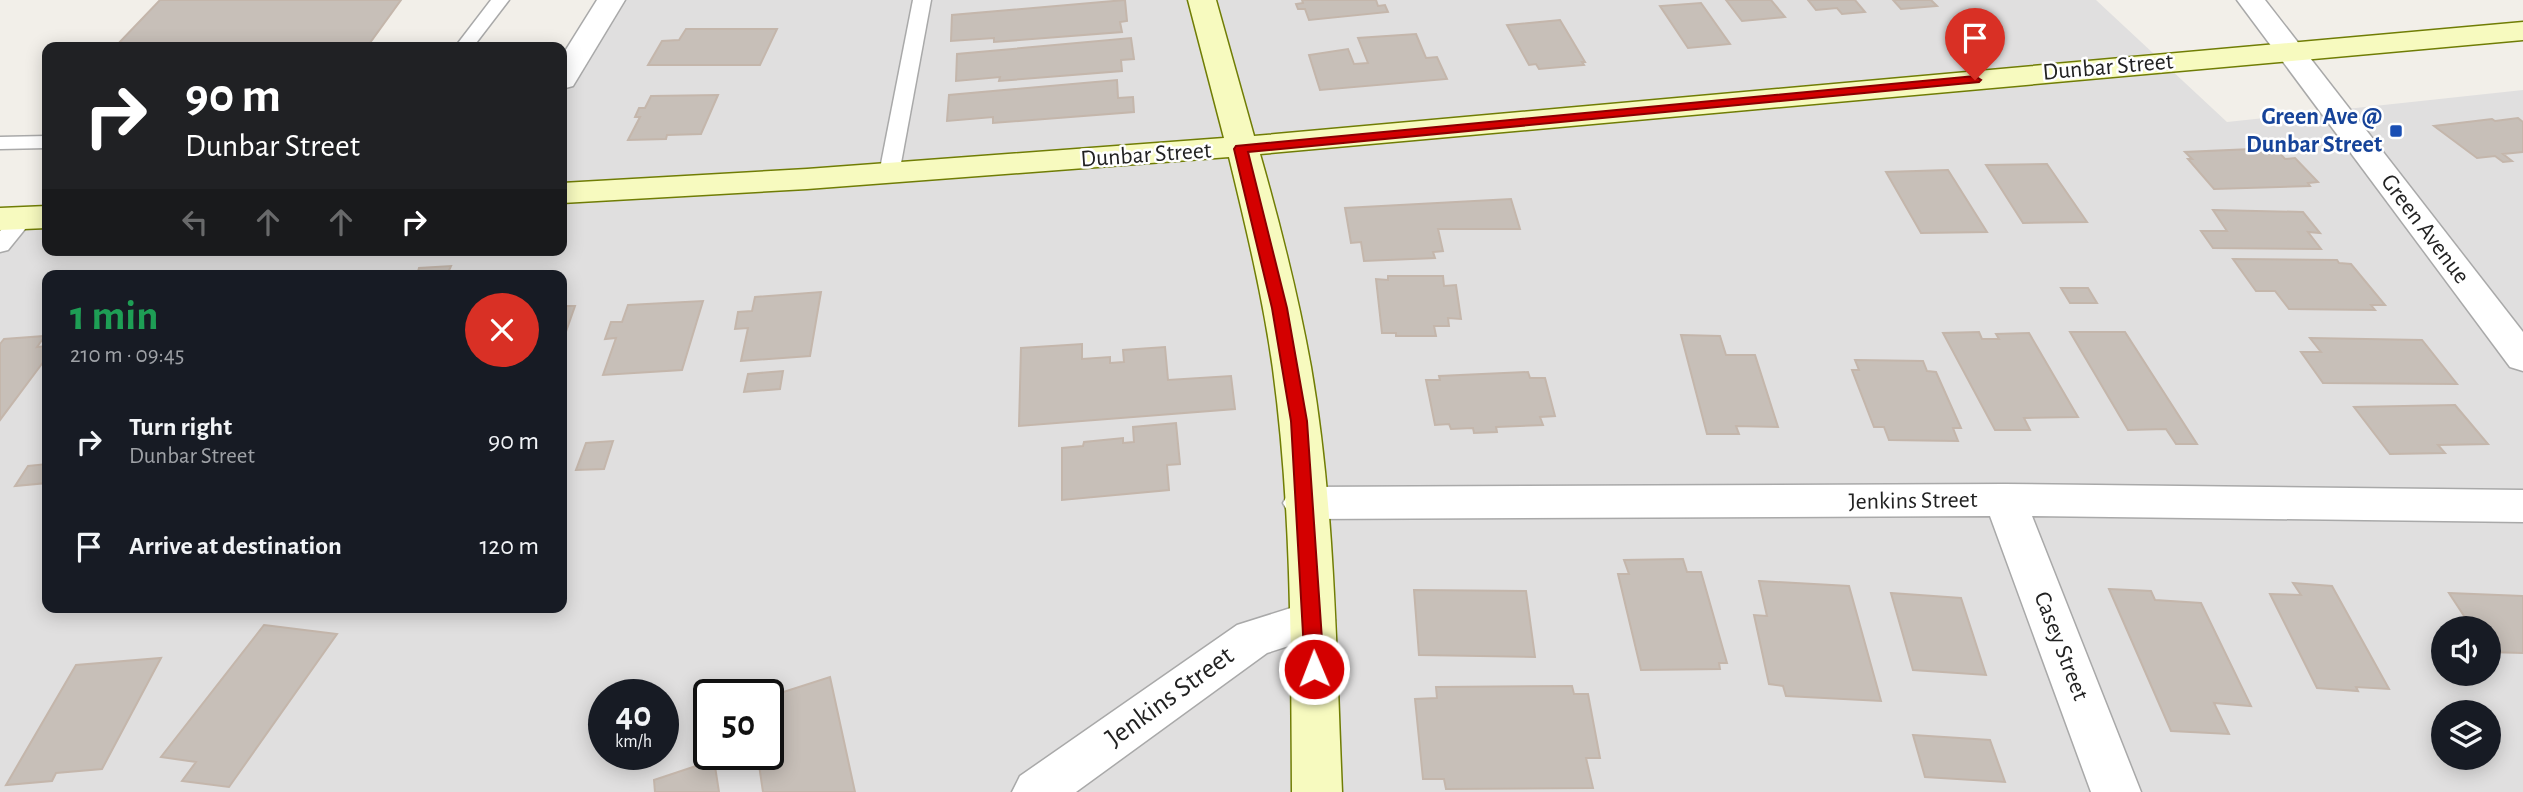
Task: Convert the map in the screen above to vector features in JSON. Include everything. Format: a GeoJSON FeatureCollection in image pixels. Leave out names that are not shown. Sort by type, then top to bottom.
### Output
{"type":"FeatureCollection","features":[{"type":"Feature","properties":{"kind":"street"},"geometry":{"type":"LineString","coordinates":[[567,72],[611,0]]}},
{"type":"Feature","properties":{"kind":"street"},"geometry":{"type":"LineString","coordinates":[[1202,0],[1280,308],[1299,421],[1313,620],[1317,792]]}},
{"type":"Feature","properties":{"kind":"street","name":"Green Avenue"},"geometry":{"type":"LineString","coordinates":[[2251,0],[2523,358]]}},
{"type":"Feature","properties":{"kind":"street","name":"Dunbar Street"},"geometry":{"type":"LineString","coordinates":[[567,193],[889,174],[1241,149],[2291,50],[2523,31]]}},
{"type":"Feature","properties":{"kind":"street","name":"Jenkins Street"},"geometry":{"type":"LineString","coordinates":[[1304,503],[1352,505],[2006,500],[2523,506]]}},
{"type":"Feature","properties":{"kind":"street","name":"Casey Street"},"geometry":{"type":"LineString","coordinates":[[2006,500],[2116,792]]}},
{"type":"Feature","properties":{"kind":"street","name":"Jenkins Street"},"geometry":{"type":"LineString","coordinates":[[1037,792],[1253,638],[1313,620]]}},
{"type":"Feature","properties":{"kind":"lane"},"geometry":{"type":"LineString","coordinates":[[468,42],[500,0]]}},
{"type":"Feature","properties":{"kind":"lane"},"geometry":{"type":"LineString","coordinates":[[889,174],[922,0]]}},
{"type":"Feature","properties":{"kind":"lane"},"geometry":{"type":"LineString","coordinates":[[0,143],[42,142]]}},
{"type":"Feature","properties":{"kind":"lane"},"geometry":{"type":"LineString","coordinates":[[0,245],[23,218]]}},
{"type":"Feature","properties":{"kind":"shaded area"},"geometry":{"type":"Polygon","coordinates":[[[612,0],[2096,0],[2227,122],[2523,90],[2523,792],[0,792],[0,218],[42,215],[42,256],[567,256],[567,83],[612,0]]]}},
{"type":"Feature","properties":{"kind":"building"},"geometry":{"type":"Polygon","coordinates":[[[160,0],[401,0],[371,42],[120,42],[160,0]]]}},
{"type":"Feature","properties":{"kind":"building"},"geometry":{"type":"Polygon","coordinates":[[[1125,0],[1127,21],[1120,22],[1122,32],[994,42],[994,38],[951,41],[952,15],[1125,0]]]}},
{"type":"Feature","properties":{"kind":"building"},"geometry":{"type":"Polygon","coordinates":[[[1302,0],[1376,0],[1378,6],[1385,5],[1388,12],[1309,20],[1305,9],[1298,9],[1296,4],[1303,3],[1302,0]]]}},
{"type":"Feature","properties":{"kind":"building"},"geometry":{"type":"Polygon","coordinates":[[[1726,0],[1771,0],[1785,17],[1742,21],[1726,0]]]}},
{"type":"Feature","properties":{"kind":"building"},"geometry":{"type":"Polygon","coordinates":[[[1808,0],[1855,0],[1865,12],[1842,14],[1837,8],[1816,10],[1808,0]]]}},
{"type":"Feature","properties":{"kind":"building"},"geometry":{"type":"Polygon","coordinates":[[[1893,0],[1931,0],[1937,6],[1901,9],[1893,0]]]}},
{"type":"Feature","properties":{"kind":"building"},"geometry":{"type":"Polygon","coordinates":[[[1701,3],[1730,44],[1688,48],[1660,6],[1701,3]]]}},
{"type":"Feature","properties":{"kind":"building"},"geometry":{"type":"Polygon","coordinates":[[[1560,20],[1585,62],[1582,62],[1584,65],[1539,69],[1536,64],[1529,65],[1507,25],[1560,20]]]}},
{"type":"Feature","properties":{"kind":"building"},"geometry":{"type":"Polygon","coordinates":[[[686,29],[777,29],[760,65],[648,65],[662,41],[679,40],[686,29]]]}},
{"type":"Feature","properties":{"kind":"building"},"geometry":{"type":"Polygon","coordinates":[[[1416,34],[1426,58],[1437,57],[1447,79],[1320,90],[1309,55],[1348,49],[1354,64],[1368,63],[1358,38],[1416,34]]]}},
{"type":"Feature","properties":{"kind":"building"},"geometry":{"type":"Polygon","coordinates":[[[1131,38],[1134,59],[1121,60],[1122,71],[999,81],[1000,77],[956,81],[957,54],[1131,38]]]}},
{"type":"Feature","properties":{"kind":"building"},"geometry":{"type":"Polygon","coordinates":[[[1117,80],[1118,98],[1133,97],[1134,112],[993,123],[993,117],[947,121],[949,95],[1117,80]]]}},
{"type":"Feature","properties":{"kind":"building"},"geometry":{"type":"Polygon","coordinates":[[[718,95],[701,134],[667,135],[666,139],[628,140],[640,117],[635,117],[639,108],[645,108],[651,96],[718,95]]]}},
{"type":"Feature","properties":{"kind":"building"},"geometry":{"type":"Polygon","coordinates":[[[2518,118],[2523,122],[2523,152],[2503,154],[2512,161],[2503,162],[2495,156],[2477,158],[2434,126],[2492,119],[2495,121],[2518,118]]]}},
{"type":"Feature","properties":{"kind":"building"},"geometry":{"type":"Polygon","coordinates":[[[2275,148],[2285,159],[2295,158],[2318,182],[2308,183],[2310,186],[2214,189],[2185,152],[2275,148]]]}},
{"type":"Feature","properties":{"kind":"building"},"geometry":{"type":"Polygon","coordinates":[[[2047,164],[2087,222],[2023,223],[1986,165],[2047,164]]]}},
{"type":"Feature","properties":{"kind":"building"},"geometry":{"type":"Polygon","coordinates":[[[1948,170],[1987,232],[1921,233],[1886,172],[1948,170]]]}},
{"type":"Feature","properties":{"kind":"building"},"geometry":{"type":"Polygon","coordinates":[[[1511,199],[1520,229],[1438,229],[1443,251],[1433,252],[1435,258],[1364,261],[1361,242],[1351,243],[1345,208],[1511,199]]]}},
{"type":"Feature","properties":{"kind":"building"},"geometry":{"type":"Polygon","coordinates":[[[2213,210],[2303,212],[2320,233],[2308,232],[2321,249],[2213,248],[2201,231],[2227,231],[2213,210]]]}},
{"type":"Feature","properties":{"kind":"building"},"geometry":{"type":"Polygon","coordinates":[[[2233,259],[2337,260],[2339,263],[2351,264],[2385,305],[2371,305],[2375,310],[2289,309],[2275,291],[2256,291],[2233,259]]]}},
{"type":"Feature","properties":{"kind":"building"},"geometry":{"type":"Polygon","coordinates":[[[451,266],[449,270],[419,268],[451,266]]]}},
{"type":"Feature","properties":{"kind":"building"},"geometry":{"type":"Polygon","coordinates":[[[1388,276],[1443,276],[1444,286],[1456,285],[1461,319],[1448,318],[1449,326],[1434,326],[1436,336],[1396,336],[1396,333],[1382,333],[1376,279],[1388,280],[1388,276]]]}},
{"type":"Feature","properties":{"kind":"building"},"geometry":{"type":"Polygon","coordinates":[[[2061,288],[2088,288],[2097,303],[2070,303],[2061,288]]]}},
{"type":"Feature","properties":{"kind":"building"},"geometry":{"type":"Polygon","coordinates":[[[821,292],[810,356],[741,361],[748,328],[735,329],[738,312],[752,311],[755,297],[821,292]]]}},
{"type":"Feature","properties":{"kind":"building"},"geometry":{"type":"Polygon","coordinates":[[[703,301],[682,370],[603,375],[616,338],[605,339],[611,322],[622,322],[628,305],[703,301]]]}},
{"type":"Feature","properties":{"kind":"building"},"geometry":{"type":"Polygon","coordinates":[[[567,306],[575,306],[567,329],[567,306]]]}},
{"type":"Feature","properties":{"kind":"building"},"geometry":{"type":"Polygon","coordinates":[[[1979,332],[1982,339],[1999,339],[1996,334],[2029,333],[2078,417],[2024,418],[2030,430],[1995,430],[1943,333],[1979,332]]]}},
{"type":"Feature","properties":{"kind":"building"},"geometry":{"type":"Polygon","coordinates":[[[2070,332],[2125,332],[2197,444],[2176,444],[2166,429],[2128,430],[2070,332]]]}},
{"type":"Feature","properties":{"kind":"building"},"geometry":{"type":"Polygon","coordinates":[[[1681,335],[1720,336],[1726,355],[1755,355],[1778,427],[1736,426],[1739,434],[1707,434],[1681,335]]]}},
{"type":"Feature","properties":{"kind":"building"},"geometry":{"type":"Polygon","coordinates":[[[42,336],[37,347],[42,346],[42,364],[0,420],[0,344],[4,339],[42,336]]]}},
{"type":"Feature","properties":{"kind":"building"},"geometry":{"type":"Polygon","coordinates":[[[2310,338],[2422,340],[2457,384],[2323,383],[2301,352],[2321,352],[2310,338]]]}},
{"type":"Feature","properties":{"kind":"building"},"geometry":{"type":"Polygon","coordinates":[[[1082,344],[1082,359],[1110,357],[1110,363],[1124,362],[1123,350],[1165,347],[1168,380],[1231,376],[1235,409],[1019,426],[1021,348],[1082,344]]]}},
{"type":"Feature","properties":{"kind":"building"},"geometry":{"type":"Polygon","coordinates":[[[1855,360],[1923,361],[1927,371],[1936,372],[1961,428],[1953,428],[1958,441],[1889,440],[1884,427],[1874,427],[1852,370],[1859,370],[1855,360]]]}},
{"type":"Feature","properties":{"kind":"building"},"geometry":{"type":"Polygon","coordinates":[[[783,371],[780,389],[744,392],[748,374],[783,371]]]}},
{"type":"Feature","properties":{"kind":"building"},"geometry":{"type":"Polygon","coordinates":[[[1528,372],[1530,378],[1545,378],[1555,416],[1540,417],[1543,425],[1496,427],[1497,432],[1474,433],[1473,428],[1451,429],[1449,424],[1435,425],[1426,380],[1440,380],[1439,376],[1528,372]]]}},
{"type":"Feature","properties":{"kind":"building"},"geometry":{"type":"Polygon","coordinates":[[[2455,405],[2488,444],[2438,445],[2445,453],[2390,454],[2354,407],[2455,405]]]}},
{"type":"Feature","properties":{"kind":"building"},"geometry":{"type":"Polygon","coordinates":[[[1176,423],[1180,464],[1167,465],[1169,490],[1062,500],[1062,448],[1083,446],[1084,442],[1123,438],[1123,443],[1134,442],[1133,427],[1176,423]]]}},
{"type":"Feature","properties":{"kind":"building"},"geometry":{"type":"Polygon","coordinates":[[[613,441],[604,469],[576,470],[586,443],[613,441]]]}},
{"type":"Feature","properties":{"kind":"building"},"geometry":{"type":"Polygon","coordinates":[[[42,465],[42,483],[15,486],[28,466],[42,465]]]}},
{"type":"Feature","properties":{"kind":"building"},"geometry":{"type":"Polygon","coordinates":[[[1683,559],[1687,572],[1701,572],[1727,663],[1719,663],[1720,669],[1641,670],[1618,574],[1629,574],[1624,560],[1683,559]]]}},
{"type":"Feature","properties":{"kind":"building"},"geometry":{"type":"Polygon","coordinates":[[[1759,581],[1849,586],[1881,701],[1786,696],[1783,686],[1769,684],[1754,615],[1767,616],[1759,581]]]}},
{"type":"Feature","properties":{"kind":"building"},"geometry":{"type":"Polygon","coordinates":[[[2293,583],[2332,586],[2389,689],[2356,687],[2358,691],[2317,688],[2270,594],[2301,595],[2293,583]]]}},
{"type":"Feature","properties":{"kind":"building"},"geometry":{"type":"Polygon","coordinates":[[[2109,589],[2151,591],[2155,600],[2201,603],[2251,706],[2214,703],[2229,734],[2171,731],[2109,589]]]}},
{"type":"Feature","properties":{"kind":"building"},"geometry":{"type":"Polygon","coordinates":[[[1414,590],[1526,591],[1535,657],[1419,655],[1414,590]]]}},
{"type":"Feature","properties":{"kind":"building"},"geometry":{"type":"Polygon","coordinates":[[[1891,593],[1961,598],[1986,675],[1913,670],[1891,593]]]}},
{"type":"Feature","properties":{"kind":"building"},"geometry":{"type":"Polygon","coordinates":[[[2449,593],[2523,596],[2523,653],[2501,652],[2501,616],[2464,616],[2449,593]]]}},
{"type":"Feature","properties":{"kind":"building"},"geometry":{"type":"Polygon","coordinates":[[[264,625],[337,634],[229,787],[182,781],[196,762],[161,757],[264,625]]]}},
{"type":"Feature","properties":{"kind":"building"},"geometry":{"type":"Polygon","coordinates":[[[161,658],[102,769],[56,773],[52,781],[6,785],[76,665],[161,658]]]}},
{"type":"Feature","properties":{"kind":"building"},"geometry":{"type":"Polygon","coordinates":[[[830,677],[855,792],[763,792],[760,770],[784,770],[784,692],[830,677]]]}},
{"type":"Feature","properties":{"kind":"building"},"geometry":{"type":"Polygon","coordinates":[[[1572,686],[1574,694],[1588,694],[1600,758],[1586,758],[1593,788],[1446,789],[1444,779],[1423,779],[1415,699],[1437,698],[1436,687],[1572,686]]]}},
{"type":"Feature","properties":{"kind":"building"},"geometry":{"type":"Polygon","coordinates":[[[1913,735],[1990,740],[2005,782],[1925,777],[1913,735]]]}},
{"type":"Feature","properties":{"kind":"building"},"geometry":{"type":"Polygon","coordinates":[[[693,767],[693,770],[716,770],[719,792],[655,792],[654,780],[693,767]]]}},
{"type":"Feature","properties":{"kind":"place","name":"Green Ave @ Dunbar Street"},"geometry":{"type":"Point","coordinates":[2396,131]}},
{"type":"Feature","properties":{"kind":"route"},"geometry":{"type":"LineString","coordinates":[[1314,669],[1299,421],[1280,308],[1241,149],[1975,80]]}}]}
